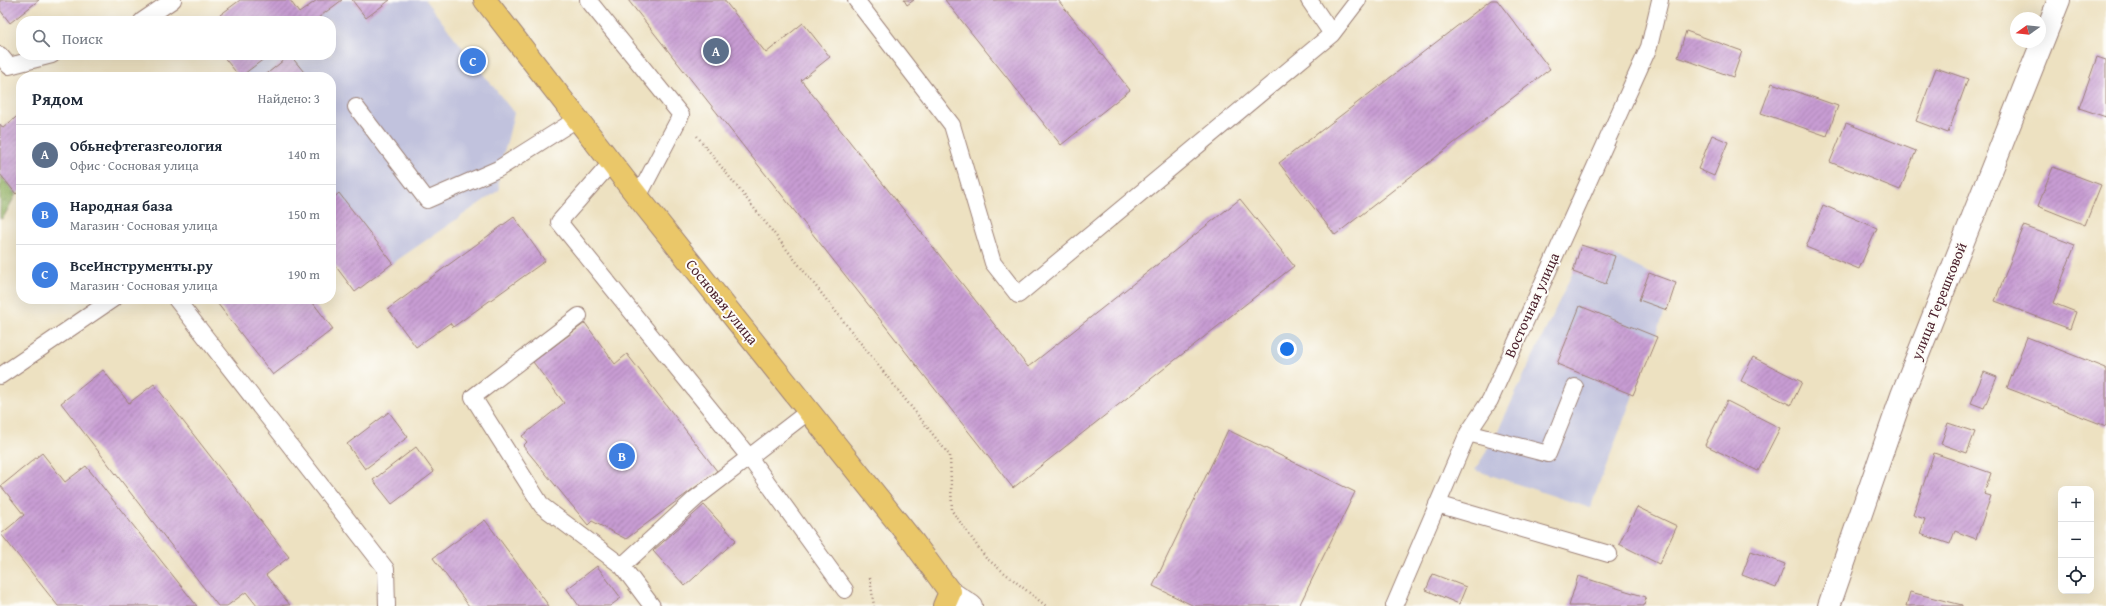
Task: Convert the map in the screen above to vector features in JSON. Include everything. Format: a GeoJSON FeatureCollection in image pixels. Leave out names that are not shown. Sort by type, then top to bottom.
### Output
{"type":"FeatureCollection","features":[{"type":"Feature","properties":{"kind":"main road","name":"Сосновая улица"},"geometry":{"type":"LineString","coordinates":[[485,0],[611,163],[914,543],[947,599]]}},
{"type":"Feature","properties":{"kind":"street","name":"улица Терешковой"},"geometry":{"type":"LineString","coordinates":[[1829,606],[1902,394],[2059,0]]}},
{"type":"Feature","properties":{"kind":"street"},"geometry":{"type":"LineString","coordinates":[[947,599],[971,606]]}},
{"type":"Feature","properties":{"kind":"lane"},"geometry":{"type":"LineString","coordinates":[[149,16],[173,0]]}},
{"type":"Feature","properties":{"kind":"lane"},"geometry":{"type":"LineString","coordinates":[[588,0],[681,115],[638,197]]}},
{"type":"Feature","properties":{"kind":"lane"},"geometry":{"type":"LineString","coordinates":[[856,0],[952,125],[993,263],[1018,295],[1332,34],[1358,0]]}},
{"type":"Feature","properties":{"kind":"lane"},"geometry":{"type":"LineString","coordinates":[[1309,0],[1332,34]]}},
{"type":"Feature","properties":{"kind":"lane","name":"Восточная улица"},"geometry":{"type":"LineString","coordinates":[[1394,606],[1468,433],[1490,400],[1649,47],[1660,0]]}},
{"type":"Feature","properties":{"kind":"lane"},"geometry":{"type":"LineString","coordinates":[[0,55],[9,66],[32,60]]}},
{"type":"Feature","properties":{"kind":"lane"},"geometry":{"type":"LineString","coordinates":[[356,107],[427,200],[498,169],[577,119]]}},
{"type":"Feature","properties":{"kind":"lane"},"geometry":{"type":"LineString","coordinates":[[611,163],[559,222],[749,457],[845,590]]}},
{"type":"Feature","properties":{"kind":"lane"},"geometry":{"type":"LineString","coordinates":[[0,376],[106,304]]}},
{"type":"Feature","properties":{"kind":"lane"},"geometry":{"type":"LineString","coordinates":[[180,304],[386,569],[387,606]]}},
{"type":"Feature","properties":{"kind":"lane"},"geometry":{"type":"LineString","coordinates":[[579,316],[473,397],[542,506],[622,566],[652,606]]}},
{"type":"Feature","properties":{"kind":"lane"},"geometry":{"type":"LineString","coordinates":[[1468,433],[1548,454],[1575,386]]}},
{"type":"Feature","properties":{"kind":"lane"},"geometry":{"type":"LineString","coordinates":[[622,566],[696,498],[809,411]]}},
{"type":"Feature","properties":{"kind":"lane"},"geometry":{"type":"LineString","coordinates":[[1437,504],[1609,554]]}},
{"type":"Feature","properties":{"kind":"path"},"geometry":{"type":"LineString","coordinates":[[681,115],[950,456],[952,511],[986,558],[1046,606]]}},
{"type":"Feature","properties":{"kind":"path"},"geometry":{"type":"LineString","coordinates":[[870,578],[874,606]]}},
{"type":"Feature","properties":{"kind":"shaded area"},"geometry":{"type":"Polygon","coordinates":[[[342,0],[352,0],[366,18],[390,0],[425,0],[514,113],[506,146],[498,169],[499,190],[393,263],[355,292],[336,267],[336,72],[247,72],[262,60],[336,60],[336,16],[321,16],[342,0]]]}},
{"type":"Feature","properties":{"kind":"shaded area"},"geometry":{"type":"Polygon","coordinates":[[[1581,245],[1615,256],[1649,273],[1676,283],[1590,508],[1475,470],[1494,439],[1573,272],[1581,245]]]}},
{"type":"Feature","properties":{"kind":"green space"},"geometry":{"type":"Polygon","coordinates":[[[0,174],[16,194],[3,218],[0,219],[0,174]]]}},
{"type":"Feature","properties":{"kind":"building"},"geometry":{"type":"Polygon","coordinates":[[[0,0],[39,0],[19,16],[16,16],[16,18],[10,23],[0,10],[0,0]]]}},
{"type":"Feature","properties":{"kind":"building"},"geometry":{"type":"Polygon","coordinates":[[[240,0],[290,0],[299,13],[317,0],[342,0],[321,16],[219,16],[240,0]]]}},
{"type":"Feature","properties":{"kind":"building"},"geometry":{"type":"Polygon","coordinates":[[[352,0],[390,0],[366,18],[352,0]]]}},
{"type":"Feature","properties":{"kind":"building"},"geometry":{"type":"Polygon","coordinates":[[[628,0],[724,0],[766,53],[803,23],[830,57],[801,80],[1028,367],[1240,199],[1294,266],[1013,488],[628,0]]]}},
{"type":"Feature","properties":{"kind":"building"},"geometry":{"type":"Polygon","coordinates":[[[904,0],[914,0],[907,5],[904,0]]]}},
{"type":"Feature","properties":{"kind":"building"},"geometry":{"type":"Polygon","coordinates":[[[945,0],[1058,0],[1130,90],[1061,145],[945,0]]]}},
{"type":"Feature","properties":{"kind":"building"},"geometry":{"type":"Polygon","coordinates":[[[1491,0],[1497,0],[1550,69],[1335,235],[1279,163],[1491,0]]]}},
{"type":"Feature","properties":{"kind":"building"},"geometry":{"type":"Polygon","coordinates":[[[1686,31],[1742,51],[1733,77],[1678,57],[1686,31]]]}},
{"type":"Feature","properties":{"kind":"building"},"geometry":{"type":"Polygon","coordinates":[[[2097,57],[2106,60],[2106,117],[2079,108],[2097,57]]]}},
{"type":"Feature","properties":{"kind":"building"},"geometry":{"type":"Polygon","coordinates":[[[226,60],[262,60],[247,72],[236,72],[226,60]]]}},
{"type":"Feature","properties":{"kind":"building"},"geometry":{"type":"Polygon","coordinates":[[[284,60],[294,60],[304,72],[269,72],[284,60]]]}},
{"type":"Feature","properties":{"kind":"building"},"geometry":{"type":"Polygon","coordinates":[[[1936,68],[1968,79],[1948,133],[1916,121],[1936,68]]]}},
{"type":"Feature","properties":{"kind":"building"},"geometry":{"type":"Polygon","coordinates":[[[1772,83],[1838,106],[1827,136],[1761,113],[1772,83]]]}},
{"type":"Feature","properties":{"kind":"building"},"geometry":{"type":"Polygon","coordinates":[[[16,117],[16,194],[0,174],[0,124],[3,128],[16,117]]]}},
{"type":"Feature","properties":{"kind":"building"},"geometry":{"type":"Polygon","coordinates":[[[1846,123],[1916,151],[1900,190],[1830,162],[1846,123]]]}},
{"type":"Feature","properties":{"kind":"building"},"geometry":{"type":"Polygon","coordinates":[[[1712,135],[1728,142],[1714,176],[1698,169],[1712,135]]]}},
{"type":"Feature","properties":{"kind":"building"},"geometry":{"type":"Polygon","coordinates":[[[2053,167],[2101,185],[2085,225],[2038,206],[2053,167]]]}},
{"type":"Feature","properties":{"kind":"building"},"geometry":{"type":"Polygon","coordinates":[[[339,193],[393,263],[355,292],[336,267],[336,196],[339,193]]]}},
{"type":"Feature","properties":{"kind":"building"},"geometry":{"type":"Polygon","coordinates":[[[1823,205],[1877,228],[1859,269],[1806,247],[1823,205]]]}},
{"type":"Feature","properties":{"kind":"building"},"geometry":{"type":"Polygon","coordinates":[[[514,217],[545,261],[453,327],[450,323],[416,347],[388,309],[514,217]]]}},
{"type":"Feature","properties":{"kind":"building"},"geometry":{"type":"Polygon","coordinates":[[[2024,226],[2075,245],[2053,303],[2076,312],[2070,329],[1995,301],[2024,226]]]}},
{"type":"Feature","properties":{"kind":"building"},"geometry":{"type":"Polygon","coordinates":[[[1581,245],[1615,256],[1606,284],[1573,272],[1581,245]]]}},
{"type":"Feature","properties":{"kind":"building"},"geometry":{"type":"Polygon","coordinates":[[[1649,273],[1676,283],[1667,310],[1639,300],[1649,273]]]}},
{"type":"Feature","properties":{"kind":"building"},"geometry":{"type":"Polygon","coordinates":[[[218,304],[314,304],[333,329],[273,375],[218,304]]]}},
{"type":"Feature","properties":{"kind":"building"},"geometry":{"type":"Polygon","coordinates":[[[1580,306],[1657,337],[1633,395],[1557,364],[1580,306]]]}},
{"type":"Feature","properties":{"kind":"building"},"geometry":{"type":"Polygon","coordinates":[[[585,323],[615,364],[627,354],[717,471],[626,539],[592,521],[588,525],[523,446],[527,442],[522,436],[564,403],[533,362],[585,323]]]}},
{"type":"Feature","properties":{"kind":"building"},"geometry":{"type":"Polygon","coordinates":[[[2027,337],[2106,368],[2106,426],[2007,388],[2027,337]]]}},
{"type":"Feature","properties":{"kind":"building"},"geometry":{"type":"Polygon","coordinates":[[[1753,357],[1802,382],[1791,405],[1741,381],[1753,357]]]}},
{"type":"Feature","properties":{"kind":"building"},"geometry":{"type":"Polygon","coordinates":[[[103,370],[129,403],[154,384],[289,557],[266,575],[290,605],[257,606],[246,592],[227,606],[218,606],[61,403],[103,370]]]}},
{"type":"Feature","properties":{"kind":"building"},"geometry":{"type":"Polygon","coordinates":[[[1984,372],[1997,377],[1984,408],[1971,403],[1984,372]]]}},
{"type":"Feature","properties":{"kind":"building"},"geometry":{"type":"Polygon","coordinates":[[[1727,401],[1780,428],[1758,471],[1705,445],[1727,401]]]}},
{"type":"Feature","properties":{"kind":"building"},"geometry":{"type":"Polygon","coordinates":[[[389,412],[408,437],[365,469],[347,444],[389,412]]]}},
{"type":"Feature","properties":{"kind":"building"},"geometry":{"type":"Polygon","coordinates":[[[1948,423],[1975,432],[1967,453],[1941,444],[1948,423]]]}},
{"type":"Feature","properties":{"kind":"building"},"geometry":{"type":"Polygon","coordinates":[[[1228,430],[1355,492],[1299,606],[1194,606],[1153,586],[1228,430]]]}},
{"type":"Feature","properties":{"kind":"building"},"geometry":{"type":"Polygon","coordinates":[[[416,447],[434,472],[392,504],[373,480],[416,447]]]}},
{"type":"Feature","properties":{"kind":"building"},"geometry":{"type":"Polygon","coordinates":[[[42,453],[65,482],[86,466],[197,606],[58,606],[1,534],[24,515],[1,486],[42,453]]]}},
{"type":"Feature","properties":{"kind":"building"},"geometry":{"type":"Polygon","coordinates":[[[1934,453],[1991,473],[1984,494],[1991,496],[1976,539],[1955,531],[1950,544],[1920,534],[1925,519],[1913,515],[1934,453]]]}},
{"type":"Feature","properties":{"kind":"building"},"geometry":{"type":"Polygon","coordinates":[[[704,505],[736,540],[685,586],[653,551],[704,505]]]}},
{"type":"Feature","properties":{"kind":"building"},"geometry":{"type":"Polygon","coordinates":[[[1637,507],[1677,526],[1659,564],[1619,544],[1637,507]]]}},
{"type":"Feature","properties":{"kind":"building"},"geometry":{"type":"Polygon","coordinates":[[[485,520],[549,606],[469,606],[433,558],[485,520]]]}},
{"type":"Feature","properties":{"kind":"building"},"geometry":{"type":"Polygon","coordinates":[[[1751,551],[1785,564],[1776,588],[1742,575],[1751,551]]]}},
{"type":"Feature","properties":{"kind":"building"},"geometry":{"type":"Polygon","coordinates":[[[597,566],[621,598],[610,606],[579,606],[567,589],[597,566]]]}},
{"type":"Feature","properties":{"kind":"building"},"geometry":{"type":"Polygon","coordinates":[[[1433,574],[1466,587],[1459,604],[1426,590],[1433,574]]]}},
{"type":"Feature","properties":{"kind":"building"},"geometry":{"type":"Polygon","coordinates":[[[1578,576],[1646,597],[1644,606],[1569,606],[1578,576]]]}},
{"type":"Feature","properties":{"kind":"building"},"geometry":{"type":"Polygon","coordinates":[[[1910,592],[1962,605],[1962,606],[1906,606],[1910,592]]]}},
{"type":"Feature","properties":{"kind":"place","name":"Обьнефтегазгеология"},"geometry":{"type":"Point","coordinates":[716,51]}},
{"type":"Feature","properties":{"kind":"place","name":"ВсеИнструменты.ру"},"geometry":{"type":"Point","coordinates":[473,61]}},
{"type":"Feature","properties":{"kind":"place","name":"Народная база"},"geometry":{"type":"Point","coordinates":[622,456]}}]}
